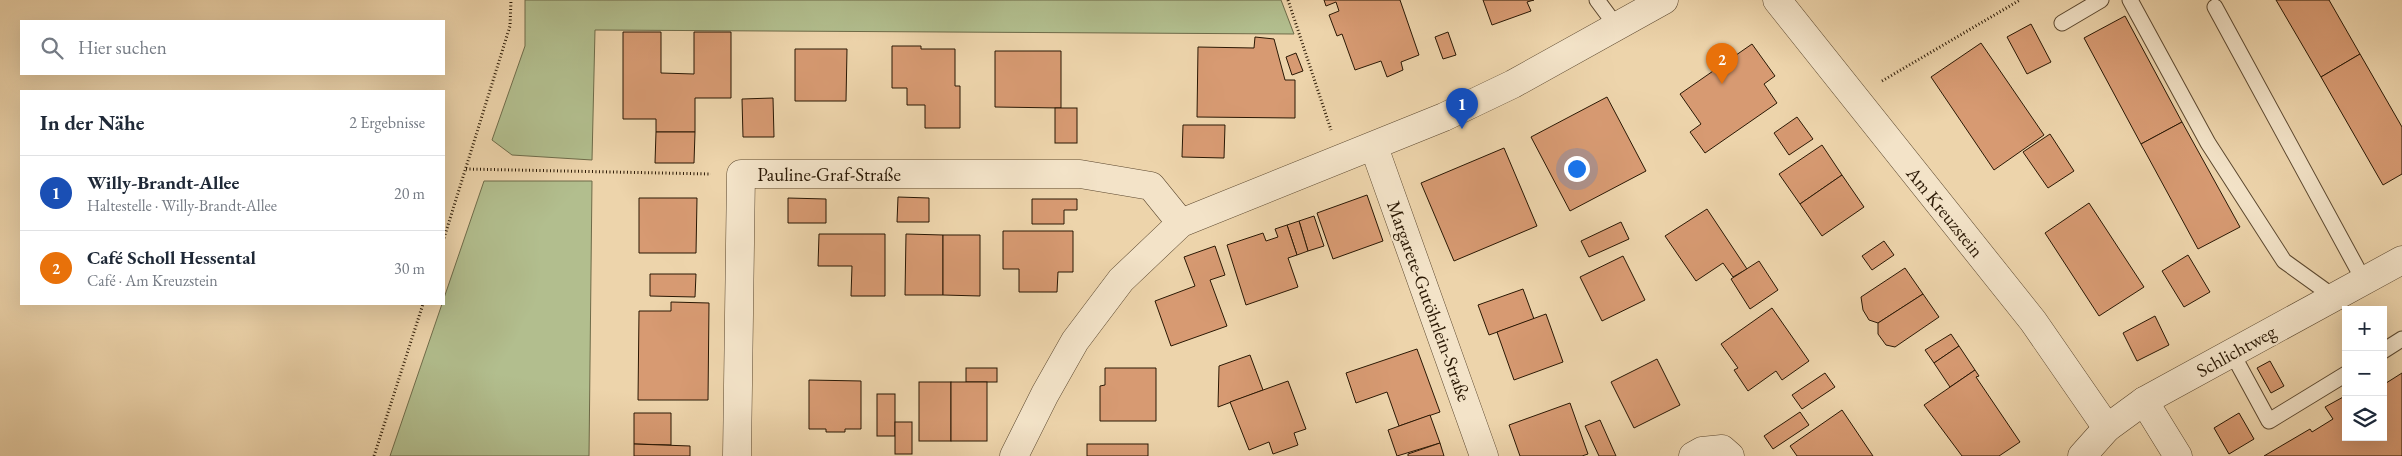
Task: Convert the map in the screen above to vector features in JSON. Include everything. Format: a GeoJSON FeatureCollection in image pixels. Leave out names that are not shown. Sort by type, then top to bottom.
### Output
{"type":"FeatureCollection","features":[{"type":"Feature","properties":{"kind":"street"},"geometry":{"type":"LineString","coordinates":[[1014,456],[1045,394],[1075,341],[1121,280],[1181,222],[1374,146],[1514,84],[1664,0]]}},
{"type":"Feature","properties":{"kind":"street","name":"Am Kreuzstein"},"geometry":{"type":"LineString","coordinates":[[1777,0],[2033,321],[2107,428]]}},
{"type":"Feature","properties":{"kind":"street","name":"Margarete-Gutöhrlein-Straße"},"geometry":{"type":"LineString","coordinates":[[1374,146],[1484,456]]}},
{"type":"Feature","properties":{"kind":"street","name":"Pauline-Graf-Straße"},"geometry":{"type":"LineString","coordinates":[[737,456],[741,174],[1080,174],[1151,186],[1181,222]]}},
{"type":"Feature","properties":{"kind":"street","name":"Schlichtweg"},"geometry":{"type":"LineString","coordinates":[[2082,456],[2107,428],[2144,401],[2402,260]]}},
{"type":"Feature","properties":{"kind":"street"},"geometry":{"type":"LineString","coordinates":[[2144,401],[2178,456]]}},
{"type":"Feature","properties":{"kind":"street"},"geometry":{"type":"LineString","coordinates":[[1693,456],[1702,451],[1722,450],[1730,456]]}},
{"type":"Feature","properties":{"kind":"lane"},"geometry":{"type":"LineString","coordinates":[[1597,0],[1617,27]]}},
{"type":"Feature","properties":{"kind":"lane"},"geometry":{"type":"LineString","coordinates":[[2062,23],[2101,0]]}},
{"type":"Feature","properties":{"kind":"lane"},"geometry":{"type":"LineString","coordinates":[[2130,0],[2208,143],[2284,261],[2334,297]]}},
{"type":"Feature","properties":{"kind":"lane"},"geometry":{"type":"LineString","coordinates":[[2215,7],[2364,281]]}},
{"type":"Feature","properties":{"kind":"lane"},"geometry":{"type":"LineString","coordinates":[[2387,348],[2402,339]]}},
{"type":"Feature","properties":{"kind":"lane"},"geometry":{"type":"LineString","coordinates":[[2232,353],[2269,421],[2342,376]]}},
{"type":"Feature","properties":{"kind":"path"},"geometry":{"type":"LineString","coordinates":[[445,235],[510,26],[511,0]]}},
{"type":"Feature","properties":{"kind":"path"},"geometry":{"type":"LineString","coordinates":[[1288,0],[1341,159]]}},
{"type":"Feature","properties":{"kind":"path"},"geometry":{"type":"LineString","coordinates":[[1854,97],[2020,0]]}},
{"type":"Feature","properties":{"kind":"path"},"geometry":{"type":"LineString","coordinates":[[466,169],[741,174]]}},
{"type":"Feature","properties":{"kind":"path"},"geometry":{"type":"LineString","coordinates":[[374,456],[423,305]]}},
{"type":"Feature","properties":{"kind":"green space"},"geometry":{"type":"Polygon","coordinates":[[[525,0],[1281,0],[1294,34],[595,30],[592,160],[512,155],[492,140],[525,46],[525,0]]]}},
{"type":"Feature","properties":{"kind":"green space"},"geometry":{"type":"Polygon","coordinates":[[[484,181],[592,181],[589,456],[390,456],[442,305],[445,305],[445,295],[484,181]]]}},
{"type":"Feature","properties":{"kind":"building"},"geometry":{"type":"Polygon","coordinates":[[[1324,0],[1400,0],[1419,55],[1401,62],[1403,70],[1387,77],[1381,61],[1355,70],[1342,34],[1337,36],[1329,15],[1339,11],[1336,2],[1326,6],[1324,0]]]}},
{"type":"Feature","properties":{"kind":"building"},"geometry":{"type":"Polygon","coordinates":[[[1483,0],[1534,0],[1527,2],[1531,11],[1492,25],[1483,0]]]}},
{"type":"Feature","properties":{"kind":"building"},"geometry":{"type":"Polygon","coordinates":[[[2276,0],[2329,0],[2360,54],[2321,77],[2276,0]]]}},
{"type":"Feature","properties":{"kind":"building"},"geometry":{"type":"Polygon","coordinates":[[[2125,16],[2182,122],[2141,144],[2084,38],[2125,16]]]}},
{"type":"Feature","properties":{"kind":"building"},"geometry":{"type":"Polygon","coordinates":[[[2031,24],[2051,62],[2027,74],[2007,37],[2031,24]]]}},
{"type":"Feature","properties":{"kind":"building"},"geometry":{"type":"Polygon","coordinates":[[[623,32],[661,32],[661,73],[694,74],[694,32],[731,32],[731,98],[695,98],[695,132],[656,132],[656,119],[623,119],[623,32]]]}},
{"type":"Feature","properties":{"kind":"building"},"geometry":{"type":"Polygon","coordinates":[[[1448,32],[1456,55],[1443,59],[1435,37],[1448,32]]]}},
{"type":"Feature","properties":{"kind":"building"},"geometry":{"type":"Polygon","coordinates":[[[1255,37],[1274,39],[1285,80],[1295,80],[1295,118],[1197,117],[1198,47],[1254,48],[1255,37]]]}},
{"type":"Feature","properties":{"kind":"building"},"geometry":{"type":"Polygon","coordinates":[[[1981,43],[2044,135],[1994,170],[1931,77],[1981,43]]]}},
{"type":"Feature","properties":{"kind":"building"},"geometry":{"type":"Polygon","coordinates":[[[1752,44],[1775,76],[1764,84],[1777,103],[1705,153],[1690,132],[1701,124],[1680,94],[1752,44]]]}},
{"type":"Feature","properties":{"kind":"building"},"geometry":{"type":"Polygon","coordinates":[[[892,46],[921,46],[921,49],[955,49],[955,86],[960,86],[960,128],[925,128],[925,105],[907,105],[907,88],[892,88],[892,46]]]}},
{"type":"Feature","properties":{"kind":"building"},"geometry":{"type":"Polygon","coordinates":[[[795,49],[847,49],[846,101],[795,101],[795,49]]]}},
{"type":"Feature","properties":{"kind":"building"},"geometry":{"type":"Polygon","coordinates":[[[995,51],[1061,51],[1061,108],[995,107],[995,51]]]}},
{"type":"Feature","properties":{"kind":"building"},"geometry":{"type":"Polygon","coordinates":[[[1296,53],[1303,71],[1292,75],[1286,57],[1296,53]]]}},
{"type":"Feature","properties":{"kind":"building"},"geometry":{"type":"Polygon","coordinates":[[[2360,54],[2402,127],[2402,174],[2383,185],[2321,77],[2360,54]]]}},
{"type":"Feature","properties":{"kind":"building"},"geometry":{"type":"Polygon","coordinates":[[[1607,97],[1646,171],[1570,211],[1531,137],[1607,97]]]}},
{"type":"Feature","properties":{"kind":"building"},"geometry":{"type":"Polygon","coordinates":[[[773,98],[774,137],[743,137],[742,99],[773,98]]]}},
{"type":"Feature","properties":{"kind":"building"},"geometry":{"type":"Polygon","coordinates":[[[1055,108],[1077,108],[1077,143],[1055,143],[1055,108]]]}},
{"type":"Feature","properties":{"kind":"building"},"geometry":{"type":"Polygon","coordinates":[[[1797,117],[1813,139],[1789,155],[1774,133],[1797,117]]]}},
{"type":"Feature","properties":{"kind":"building"},"geometry":{"type":"Polygon","coordinates":[[[2182,122],[2240,227],[2198,249],[2141,144],[2182,122]]]}},
{"type":"Feature","properties":{"kind":"building"},"geometry":{"type":"Polygon","coordinates":[[[1183,125],[1225,125],[1224,158],[1182,157],[1183,125]]]}},
{"type":"Feature","properties":{"kind":"building"},"geometry":{"type":"Polygon","coordinates":[[[656,132],[695,132],[694,163],[655,163],[656,132]]]}},
{"type":"Feature","properties":{"kind":"building"},"geometry":{"type":"Polygon","coordinates":[[[2050,134],[2074,171],[2048,188],[2023,152],[2050,134]]]}},
{"type":"Feature","properties":{"kind":"building"},"geometry":{"type":"Polygon","coordinates":[[[1822,145],[1842,175],[1800,204],[1779,174],[1822,145]]]}},
{"type":"Feature","properties":{"kind":"building"},"geometry":{"type":"Polygon","coordinates":[[[1504,148],[1537,226],[1454,261],[1421,183],[1504,148]]]}},
{"type":"Feature","properties":{"kind":"building"},"geometry":{"type":"Polygon","coordinates":[[[1842,175],[1864,207],[1822,236],[1800,204],[1842,175]]]}},
{"type":"Feature","properties":{"kind":"building"},"geometry":{"type":"Polygon","coordinates":[[[1367,195],[1383,241],[1333,259],[1317,213],[1367,195]]]}},
{"type":"Feature","properties":{"kind":"building"},"geometry":{"type":"Polygon","coordinates":[[[898,197],[929,198],[929,222],[897,222],[898,197]]]}},
{"type":"Feature","properties":{"kind":"building"},"geometry":{"type":"Polygon","coordinates":[[[639,198],[697,198],[696,253],[639,253],[639,198]]]}},
{"type":"Feature","properties":{"kind":"building"},"geometry":{"type":"Polygon","coordinates":[[[788,198],[826,199],[826,223],[788,223],[788,198]]]}},
{"type":"Feature","properties":{"kind":"building"},"geometry":{"type":"Polygon","coordinates":[[[1032,199],[1077,199],[1077,210],[1064,210],[1064,224],[1032,224],[1032,199]]]}},
{"type":"Feature","properties":{"kind":"building"},"geometry":{"type":"Polygon","coordinates":[[[2089,203],[2144,287],[2099,316],[2045,233],[2089,203]]]}},
{"type":"Feature","properties":{"kind":"building"},"geometry":{"type":"Polygon","coordinates":[[[1707,209],[1747,269],[1733,277],[1723,263],[1696,281],[1665,236],[1707,209]]]}},
{"type":"Feature","properties":{"kind":"building"},"geometry":{"type":"Polygon","coordinates":[[[1314,216],[1324,246],[1308,251],[1299,221],[1314,216]]]}},
{"type":"Feature","properties":{"kind":"building"},"geometry":{"type":"Polygon","coordinates":[[[1299,221],[1308,251],[1297,255],[1287,225],[1299,221]]]}},
{"type":"Feature","properties":{"kind":"building"},"geometry":{"type":"Polygon","coordinates":[[[1621,222],[1629,239],[1589,257],[1581,241],[1621,222]]]}},
{"type":"Feature","properties":{"kind":"building"},"geometry":{"type":"Polygon","coordinates":[[[1287,225],[1297,255],[1288,258],[1298,287],[1246,305],[1227,245],[1263,233],[1266,241],[1278,237],[1275,229],[1287,225]]]}},
{"type":"Feature","properties":{"kind":"building"},"geometry":{"type":"Polygon","coordinates":[[[1003,231],[1073,231],[1073,272],[1058,272],[1057,292],[1019,292],[1019,269],[1003,269],[1003,231]]]}},
{"type":"Feature","properties":{"kind":"building"},"geometry":{"type":"Polygon","coordinates":[[[819,234],[885,234],[885,296],[851,296],[852,266],[818,266],[819,234]]]}},
{"type":"Feature","properties":{"kind":"building"},"geometry":{"type":"Polygon","coordinates":[[[906,234],[943,235],[943,295],[905,295],[906,234]]]}},
{"type":"Feature","properties":{"kind":"building"},"geometry":{"type":"Polygon","coordinates":[[[943,235],[980,235],[980,296],[943,295],[943,235]]]}},
{"type":"Feature","properties":{"kind":"building"},"geometry":{"type":"Polygon","coordinates":[[[1884,241],[1894,255],[1872,270],[1862,256],[1884,241]]]}},
{"type":"Feature","properties":{"kind":"building"},"geometry":{"type":"Polygon","coordinates":[[[1215,246],[1225,275],[1210,280],[1227,326],[1171,346],[1155,301],[1195,286],[1184,257],[1215,246]]]}},
{"type":"Feature","properties":{"kind":"building"},"geometry":{"type":"Polygon","coordinates":[[[2188,255],[2210,292],[2184,307],[2162,271],[2188,255]]]}},
{"type":"Feature","properties":{"kind":"building"},"geometry":{"type":"Polygon","coordinates":[[[1623,256],[1645,300],[1602,321],[1580,277],[1623,256]]]}},
{"type":"Feature","properties":{"kind":"building"},"geometry":{"type":"Polygon","coordinates":[[[1759,261],[1778,290],[1750,309],[1731,279],[1759,261]]]}},
{"type":"Feature","properties":{"kind":"building"},"geometry":{"type":"Polygon","coordinates":[[[1905,268],[1923,294],[1878,323],[1869,320],[1863,310],[1861,297],[1905,268]]]}},
{"type":"Feature","properties":{"kind":"building"},"geometry":{"type":"Polygon","coordinates":[[[650,274],[696,274],[695,297],[650,296],[650,274]]]}},
{"type":"Feature","properties":{"kind":"building"},"geometry":{"type":"Polygon","coordinates":[[[1523,289],[1534,319],[1489,335],[1478,305],[1523,289]]]}},
{"type":"Feature","properties":{"kind":"building"},"geometry":{"type":"Polygon","coordinates":[[[1923,294],[1939,317],[1895,347],[1886,345],[1878,334],[1878,323],[1923,294]]]}},
{"type":"Feature","properties":{"kind":"building"},"geometry":{"type":"Polygon","coordinates":[[[671,302],[709,303],[708,400],[638,400],[639,311],[671,311],[671,302]]]}},
{"type":"Feature","properties":{"kind":"building"},"geometry":{"type":"Polygon","coordinates":[[[1772,308],[1809,361],[1782,380],[1776,371],[1748,391],[1734,370],[1738,368],[1721,344],[1772,308]]]}},
{"type":"Feature","properties":{"kind":"building"},"geometry":{"type":"Polygon","coordinates":[[[1546,314],[1563,362],[1514,380],[1497,332],[1546,314]]]}},
{"type":"Feature","properties":{"kind":"building"},"geometry":{"type":"Polygon","coordinates":[[[2155,316],[2169,345],[2137,361],[2123,333],[2155,316]]]}},
{"type":"Feature","properties":{"kind":"building"},"geometry":{"type":"Polygon","coordinates":[[[1951,334],[1959,346],[1934,363],[1925,350],[1951,334]]]}},
{"type":"Feature","properties":{"kind":"building"},"geometry":{"type":"Polygon","coordinates":[[[1959,346],[1975,370],[1950,387],[1934,363],[1959,346]]]}},
{"type":"Feature","properties":{"kind":"building"},"geometry":{"type":"Polygon","coordinates":[[[1417,349],[1440,412],[1399,426],[1387,392],[1356,403],[1346,373],[1417,349]]]}},
{"type":"Feature","properties":{"kind":"building"},"geometry":{"type":"Polygon","coordinates":[[[1250,355],[1263,390],[1218,407],[1219,366],[1250,355]]]}},
{"type":"Feature","properties":{"kind":"building"},"geometry":{"type":"Polygon","coordinates":[[[1657,359],[1680,405],[1634,428],[1611,382],[1657,359]]]}},
{"type":"Feature","properties":{"kind":"building"},"geometry":{"type":"Polygon","coordinates":[[[2270,361],[2284,386],[2271,393],[2257,368],[2270,361]]]}},
{"type":"Feature","properties":{"kind":"building"},"geometry":{"type":"Polygon","coordinates":[[[966,368],[997,368],[997,382],[966,382],[966,368]]]}},
{"type":"Feature","properties":{"kind":"building"},"geometry":{"type":"Polygon","coordinates":[[[1105,368],[1156,368],[1156,421],[1100,421],[1100,386],[1105,385],[1105,368]]]}},
{"type":"Feature","properties":{"kind":"building"},"geometry":{"type":"Polygon","coordinates":[[[1975,370],[1979,376],[1976,377],[2020,442],[1999,456],[1962,456],[1924,405],[1975,370]]]}},
{"type":"Feature","properties":{"kind":"building"},"geometry":{"type":"Polygon","coordinates":[[[1825,373],[1835,387],[1802,409],[1792,395],[1825,373]]]}},
{"type":"Feature","properties":{"kind":"building"},"geometry":{"type":"Polygon","coordinates":[[[2402,373],[2402,456],[2264,456],[2310,429],[2312,432],[2333,419],[2325,407],[2342,398],[2342,441],[2387,441],[2387,382],[2402,373]]]}},
{"type":"Feature","properties":{"kind":"building"},"geometry":{"type":"Polygon","coordinates":[[[809,380],[861,381],[861,429],[845,429],[845,432],[826,432],[826,429],[809,429],[809,380]]]}},
{"type":"Feature","properties":{"kind":"building"},"geometry":{"type":"Polygon","coordinates":[[[1288,381],[1306,429],[1294,433],[1298,445],[1273,454],[1269,442],[1249,450],[1230,402],[1288,381]]]}},
{"type":"Feature","properties":{"kind":"building"},"geometry":{"type":"Polygon","coordinates":[[[919,382],[951,382],[951,441],[919,441],[919,382]]]}},
{"type":"Feature","properties":{"kind":"building"},"geometry":{"type":"Polygon","coordinates":[[[951,382],[987,382],[987,441],[951,441],[951,382]]]}},
{"type":"Feature","properties":{"kind":"building"},"geometry":{"type":"Polygon","coordinates":[[[877,394],[895,394],[895,436],[877,436],[877,394]]]}},
{"type":"Feature","properties":{"kind":"building"},"geometry":{"type":"Polygon","coordinates":[[[1570,403],[1588,454],[1582,456],[1520,456],[1509,425],[1570,403]]]}},
{"type":"Feature","properties":{"kind":"building"},"geometry":{"type":"Polygon","coordinates":[[[1842,410],[1873,456],[1797,456],[1790,446],[1842,410]]]}},
{"type":"Feature","properties":{"kind":"building"},"geometry":{"type":"Polygon","coordinates":[[[1800,412],[1809,425],[1773,449],[1764,436],[1800,412]]]}},
{"type":"Feature","properties":{"kind":"building"},"geometry":{"type":"Polygon","coordinates":[[[634,413],[671,413],[671,445],[634,444],[634,413]]]}},
{"type":"Feature","properties":{"kind":"building"},"geometry":{"type":"Polygon","coordinates":[[[2239,413],[2254,439],[2229,454],[2214,428],[2239,413]]]}},
{"type":"Feature","properties":{"kind":"building"},"geometry":{"type":"Polygon","coordinates":[[[1430,415],[1440,443],[1397,456],[1388,430],[1430,415]]]}},
{"type":"Feature","properties":{"kind":"building"},"geometry":{"type":"Polygon","coordinates":[[[1600,420],[1616,456],[1599,456],[1585,426],[1600,420]]]}},
{"type":"Feature","properties":{"kind":"building"},"geometry":{"type":"Polygon","coordinates":[[[895,422],[912,422],[912,454],[895,454],[895,422]]]}},
{"type":"Feature","properties":{"kind":"building"},"geometry":{"type":"Polygon","coordinates":[[[1440,443],[1444,456],[1408,456],[1408,454],[1440,443]]]}},
{"type":"Feature","properties":{"kind":"building"},"geometry":{"type":"Polygon","coordinates":[[[634,444],[690,446],[690,456],[634,456],[634,444]]]}},
{"type":"Feature","properties":{"kind":"building"},"geometry":{"type":"Polygon","coordinates":[[[1087,444],[1148,444],[1148,456],[1087,456],[1087,444]]]}},
{"type":"Feature","properties":{"kind":"place","name":"Café Scholl Hessental"},"geometry":{"type":"Point","coordinates":[1722,84]}},
{"type":"Feature","properties":{"kind":"place","name":"Willy-Brandt-Allee"},"geometry":{"type":"Point","coordinates":[1462,129]}}]}
